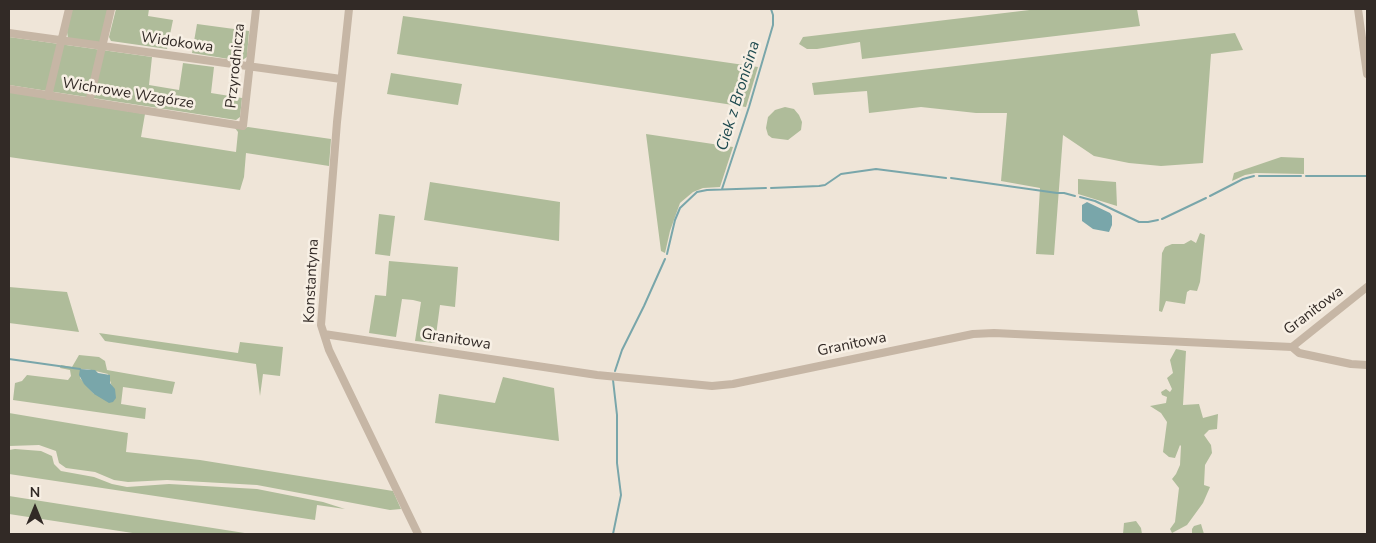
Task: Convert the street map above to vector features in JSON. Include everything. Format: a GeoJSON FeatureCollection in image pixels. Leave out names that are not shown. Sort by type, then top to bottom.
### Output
{"type":"FeatureCollection","features":[{"type":"Feature","properties":{"kind":"street"},"geometry":{"type":"LineString","coordinates":[[48,96],[69,9]]}},
{"type":"Feature","properties":{"kind":"street"},"geometry":{"type":"LineString","coordinates":[[89,102],[112,9]]}},
{"type":"Feature","properties":{"kind":"street","name":"Przyrodnicza"},"geometry":{"type":"LineString","coordinates":[[243,126],[256,9]]}},
{"type":"Feature","properties":{"kind":"street","name":"Konstantyna"},"geometry":{"type":"LineString","coordinates":[[348,9],[321,316],[329,350],[418,534]]}},
{"type":"Feature","properties":{"kind":"street"},"geometry":{"type":"LineString","coordinates":[[1358,9],[1367,74]]}},
{"type":"Feature","properties":{"kind":"street","name":"Widokowa"},"geometry":{"type":"LineString","coordinates":[[9,33],[342,79]]}},
{"type":"Feature","properties":{"kind":"street","name":"Wichrowe Wzgórze"},"geometry":{"type":"LineString","coordinates":[[9,89],[243,126]]}},
{"type":"Feature","properties":{"kind":"street","name":"Granitowa"},"geometry":{"type":"LineString","coordinates":[[324,334],[597,375],[712,386],[733,384],[973,334],[994,333],[1292,347],[1367,287]]}},
{"type":"Feature","properties":{"kind":"street"},"geometry":{"type":"LineString","coordinates":[[1292,347],[1298,352],[1351,364],[1367,365]]}},
{"type":"Feature","properties":{"kind":"green space"},"geometry":{"type":"Polygon","coordinates":[[[72,9],[108,9],[100,43],[68,38],[67,32],[72,9]]]}},
{"type":"Feature","properties":{"kind":"green space"},"geometry":{"type":"Polygon","coordinates":[[[116,9],[149,9],[148,16],[173,20],[167,49],[111,41],[109,37],[116,9]]]}},
{"type":"Feature","properties":{"kind":"green space"},"geometry":{"type":"Polygon","coordinates":[[[1038,9],[1137,9],[1140,26],[862,59],[860,42],[817,49],[807,49],[799,44],[803,37],[1038,9]]]}},
{"type":"Feature","properties":{"kind":"green space"},"geometry":{"type":"Polygon","coordinates":[[[403,16],[758,67],[746,107],[397,54],[403,16]]]}},
{"type":"Feature","properties":{"kind":"green space"},"geometry":{"type":"Polygon","coordinates":[[[197,24],[249,31],[247,57],[241,61],[192,53],[197,24]]]}},
{"type":"Feature","properties":{"kind":"green space"},"geometry":{"type":"Polygon","coordinates":[[[1235,33],[1243,50],[1211,54],[1203,163],[1161,166],[1129,163],[1094,156],[1063,135],[1054,255],[1036,254],[1040,188],[1001,181],[1007,113],[976,113],[921,107],[869,113],[867,91],[814,95],[812,83],[1235,33]]]}},
{"type":"Feature","properties":{"kind":"green space"},"geometry":{"type":"Polygon","coordinates":[[[9,37],[152,57],[149,85],[179,90],[183,63],[214,67],[211,93],[242,98],[240,117],[236,120],[9,85],[9,37]]]}},
{"type":"Feature","properties":{"kind":"green space"},"geometry":{"type":"Polygon","coordinates":[[[391,73],[462,84],[458,105],[387,94],[391,73]]]}},
{"type":"Feature","properties":{"kind":"green space"},"geometry":{"type":"Polygon","coordinates":[[[9,92],[145,114],[141,137],[236,152],[238,132],[235,128],[248,127],[331,139],[329,166],[246,153],[244,177],[240,190],[9,157],[9,92]]]}},
{"type":"Feature","properties":{"kind":"green space"},"geometry":{"type":"Polygon","coordinates":[[[785,107],[794,109],[799,115],[802,122],[801,130],[788,140],[772,138],[768,135],[766,128],[768,117],[775,110],[785,107]]]}},
{"type":"Feature","properties":{"kind":"green space"},"geometry":{"type":"Polygon","coordinates":[[[646,134],[733,147],[720,187],[703,188],[693,192],[680,203],[670,231],[665,253],[661,251],[646,134]]]}},
{"type":"Feature","properties":{"kind":"green space"},"geometry":{"type":"Polygon","coordinates":[[[1281,157],[1304,158],[1304,174],[1256,173],[1245,175],[1232,181],[1234,173],[1281,157]]]}},
{"type":"Feature","properties":{"kind":"green space"},"geometry":{"type":"Polygon","coordinates":[[[1078,179],[1116,182],[1117,206],[1078,194],[1078,179]]]}},
{"type":"Feature","properties":{"kind":"green space"},"geometry":{"type":"Polygon","coordinates":[[[430,182],[560,202],[559,241],[424,220],[430,182]]]}},
{"type":"Feature","properties":{"kind":"green space"},"geometry":{"type":"Polygon","coordinates":[[[379,214],[395,216],[390,256],[375,254],[379,214]]]}},
{"type":"Feature","properties":{"kind":"green space"},"geometry":{"type":"Polygon","coordinates":[[[1200,233],[1205,235],[1200,282],[1197,291],[1190,290],[1187,292],[1185,304],[1166,301],[1162,312],[1159,311],[1162,253],[1165,247],[1172,244],[1184,244],[1191,240],[1196,243],[1200,233]]]}},
{"type":"Feature","properties":{"kind":"green space"},"geometry":{"type":"Polygon","coordinates":[[[389,261],[458,267],[455,307],[440,305],[435,343],[415,341],[421,302],[413,300],[402,299],[396,337],[369,333],[375,295],[386,296],[389,261]]]}},
{"type":"Feature","properties":{"kind":"green space"},"geometry":{"type":"Polygon","coordinates":[[[9,287],[67,292],[79,332],[9,323],[9,287]]]}},
{"type":"Feature","properties":{"kind":"green space"},"geometry":{"type":"Polygon","coordinates":[[[99,333],[238,353],[240,342],[283,347],[280,376],[263,374],[260,396],[256,364],[105,341],[99,333]]]}},
{"type":"Feature","properties":{"kind":"green space"},"geometry":{"type":"Polygon","coordinates":[[[1176,349],[1186,351],[1183,405],[1199,404],[1203,418],[1218,414],[1217,429],[1209,430],[1204,435],[1211,445],[1212,453],[1205,465],[1204,485],[1210,487],[1203,503],[1187,525],[1172,533],[1170,529],[1175,522],[1179,488],[1172,479],[1180,465],[1181,446],[1175,458],[1169,457],[1163,452],[1167,422],[1161,413],[1150,406],[1166,403],[1167,397],[1162,395],[1161,392],[1166,389],[1170,392],[1172,389],[1167,378],[1173,373],[1170,360],[1176,349]]]}},
{"type":"Feature","properties":{"kind":"green space"},"geometry":{"type":"Polygon","coordinates":[[[79,355],[99,357],[105,361],[107,370],[175,382],[172,394],[123,387],[121,404],[146,408],[145,419],[13,400],[15,383],[22,381],[27,375],[68,380],[71,376],[70,370],[60,368],[61,365],[72,367],[79,355]],[[80,369],[80,378],[94,394],[112,387],[108,374],[80,369]]]}},
{"type":"Feature","properties":{"kind":"green space"},"geometry":{"type":"Polygon","coordinates":[[[503,377],[554,388],[559,441],[435,423],[439,394],[495,403],[503,377]]]}},
{"type":"Feature","properties":{"kind":"green space"},"geometry":{"type":"Polygon","coordinates":[[[9,413],[128,433],[126,452],[200,460],[393,491],[401,509],[390,510],[257,485],[167,480],[128,482],[114,480],[95,472],[66,468],[59,463],[56,451],[39,445],[9,446],[9,413]]]}},
{"type":"Feature","properties":{"kind":"green space"},"geometry":{"type":"Polygon","coordinates":[[[9,450],[41,451],[52,456],[54,464],[61,471],[94,477],[127,487],[169,484],[257,489],[323,502],[345,509],[317,505],[315,520],[9,474],[9,450]]]}},
{"type":"Feature","properties":{"kind":"green space"},"geometry":{"type":"Polygon","coordinates":[[[9,496],[251,534],[139,534],[9,514],[9,496]]]}},
{"type":"Feature","properties":{"kind":"green space"},"geometry":{"type":"Polygon","coordinates":[[[1136,521],[1141,528],[1142,534],[1123,534],[1124,523],[1136,521]]]}},
{"type":"Feature","properties":{"kind":"green space"},"geometry":{"type":"Polygon","coordinates":[[[1201,524],[1204,534],[1192,534],[1194,526],[1201,524]]]}},
{"type":"Feature","properties":{"kind":"water"},"geometry":{"type":"Polygon","coordinates":[[[1087,202],[1110,213],[1112,225],[1109,232],[1093,229],[1082,221],[1082,205],[1087,202]]]}},
{"type":"Feature","properties":{"kind":"water"},"geometry":{"type":"Polygon","coordinates":[[[80,369],[95,370],[98,373],[110,375],[110,383],[115,389],[116,398],[113,402],[109,403],[94,394],[84,384],[79,375],[80,369]]]}},
{"type":"Feature","properties":{"kind":"waterway","name":"Ciek z Bronisina"},"geometry":{"type":"LineString","coordinates":[[722,189],[773,25],[771,9]]}},
{"type":"Feature","properties":{"kind":"waterway","name":"Ciek z Bronisina"},"geometry":{"type":"LineString","coordinates":[[771,188],[825,185],[841,174],[876,169],[946,178]]}},
{"type":"Feature","properties":{"kind":"waterway","name":"Ciek z Bronisina"},"geometry":{"type":"LineString","coordinates":[[1210,196],[1243,179],[1254,176]]}},
{"type":"Feature","properties":{"kind":"waterway","name":"Ciek z Bronisina"},"geometry":{"type":"LineString","coordinates":[[1259,176],[1301,176]]}},
{"type":"Feature","properties":{"kind":"waterway","name":"Ciek z Bronisina"},"geometry":{"type":"LineString","coordinates":[[1306,176],[1367,176]]}},
{"type":"Feature","properties":{"kind":"waterway","name":"Ciek z Bronisina"},"geometry":{"type":"LineString","coordinates":[[951,178],[1075,196]]}},
{"type":"Feature","properties":{"kind":"waterway","name":"Ciek z Bronisina"},"geometry":{"type":"LineString","coordinates":[[667,254],[675,220],[680,208],[697,192],[766,188]]}},
{"type":"Feature","properties":{"kind":"waterway","name":"Ciek z Bronisina"},"geometry":{"type":"LineString","coordinates":[[1080,197],[1095,201],[1139,222],[1158,220]]}},
{"type":"Feature","properties":{"kind":"waterway","name":"Ciek z Bronisina"},"geometry":{"type":"LineString","coordinates":[[1162,219],[1206,198]]}},
{"type":"Feature","properties":{"kind":"waterway","name":"Ciek z Bronisina"},"geometry":{"type":"LineString","coordinates":[[615,371],[622,350],[665,259]]}},
{"type":"Feature","properties":{"kind":"waterway"},"geometry":{"type":"LineString","coordinates":[[9,359],[80,369]]}},
{"type":"Feature","properties":{"kind":"waterway","name":"Ciek z Bronisina"},"geometry":{"type":"LineString","coordinates":[[613,380],[617,415],[617,463],[621,495],[613,534]]}}]}
